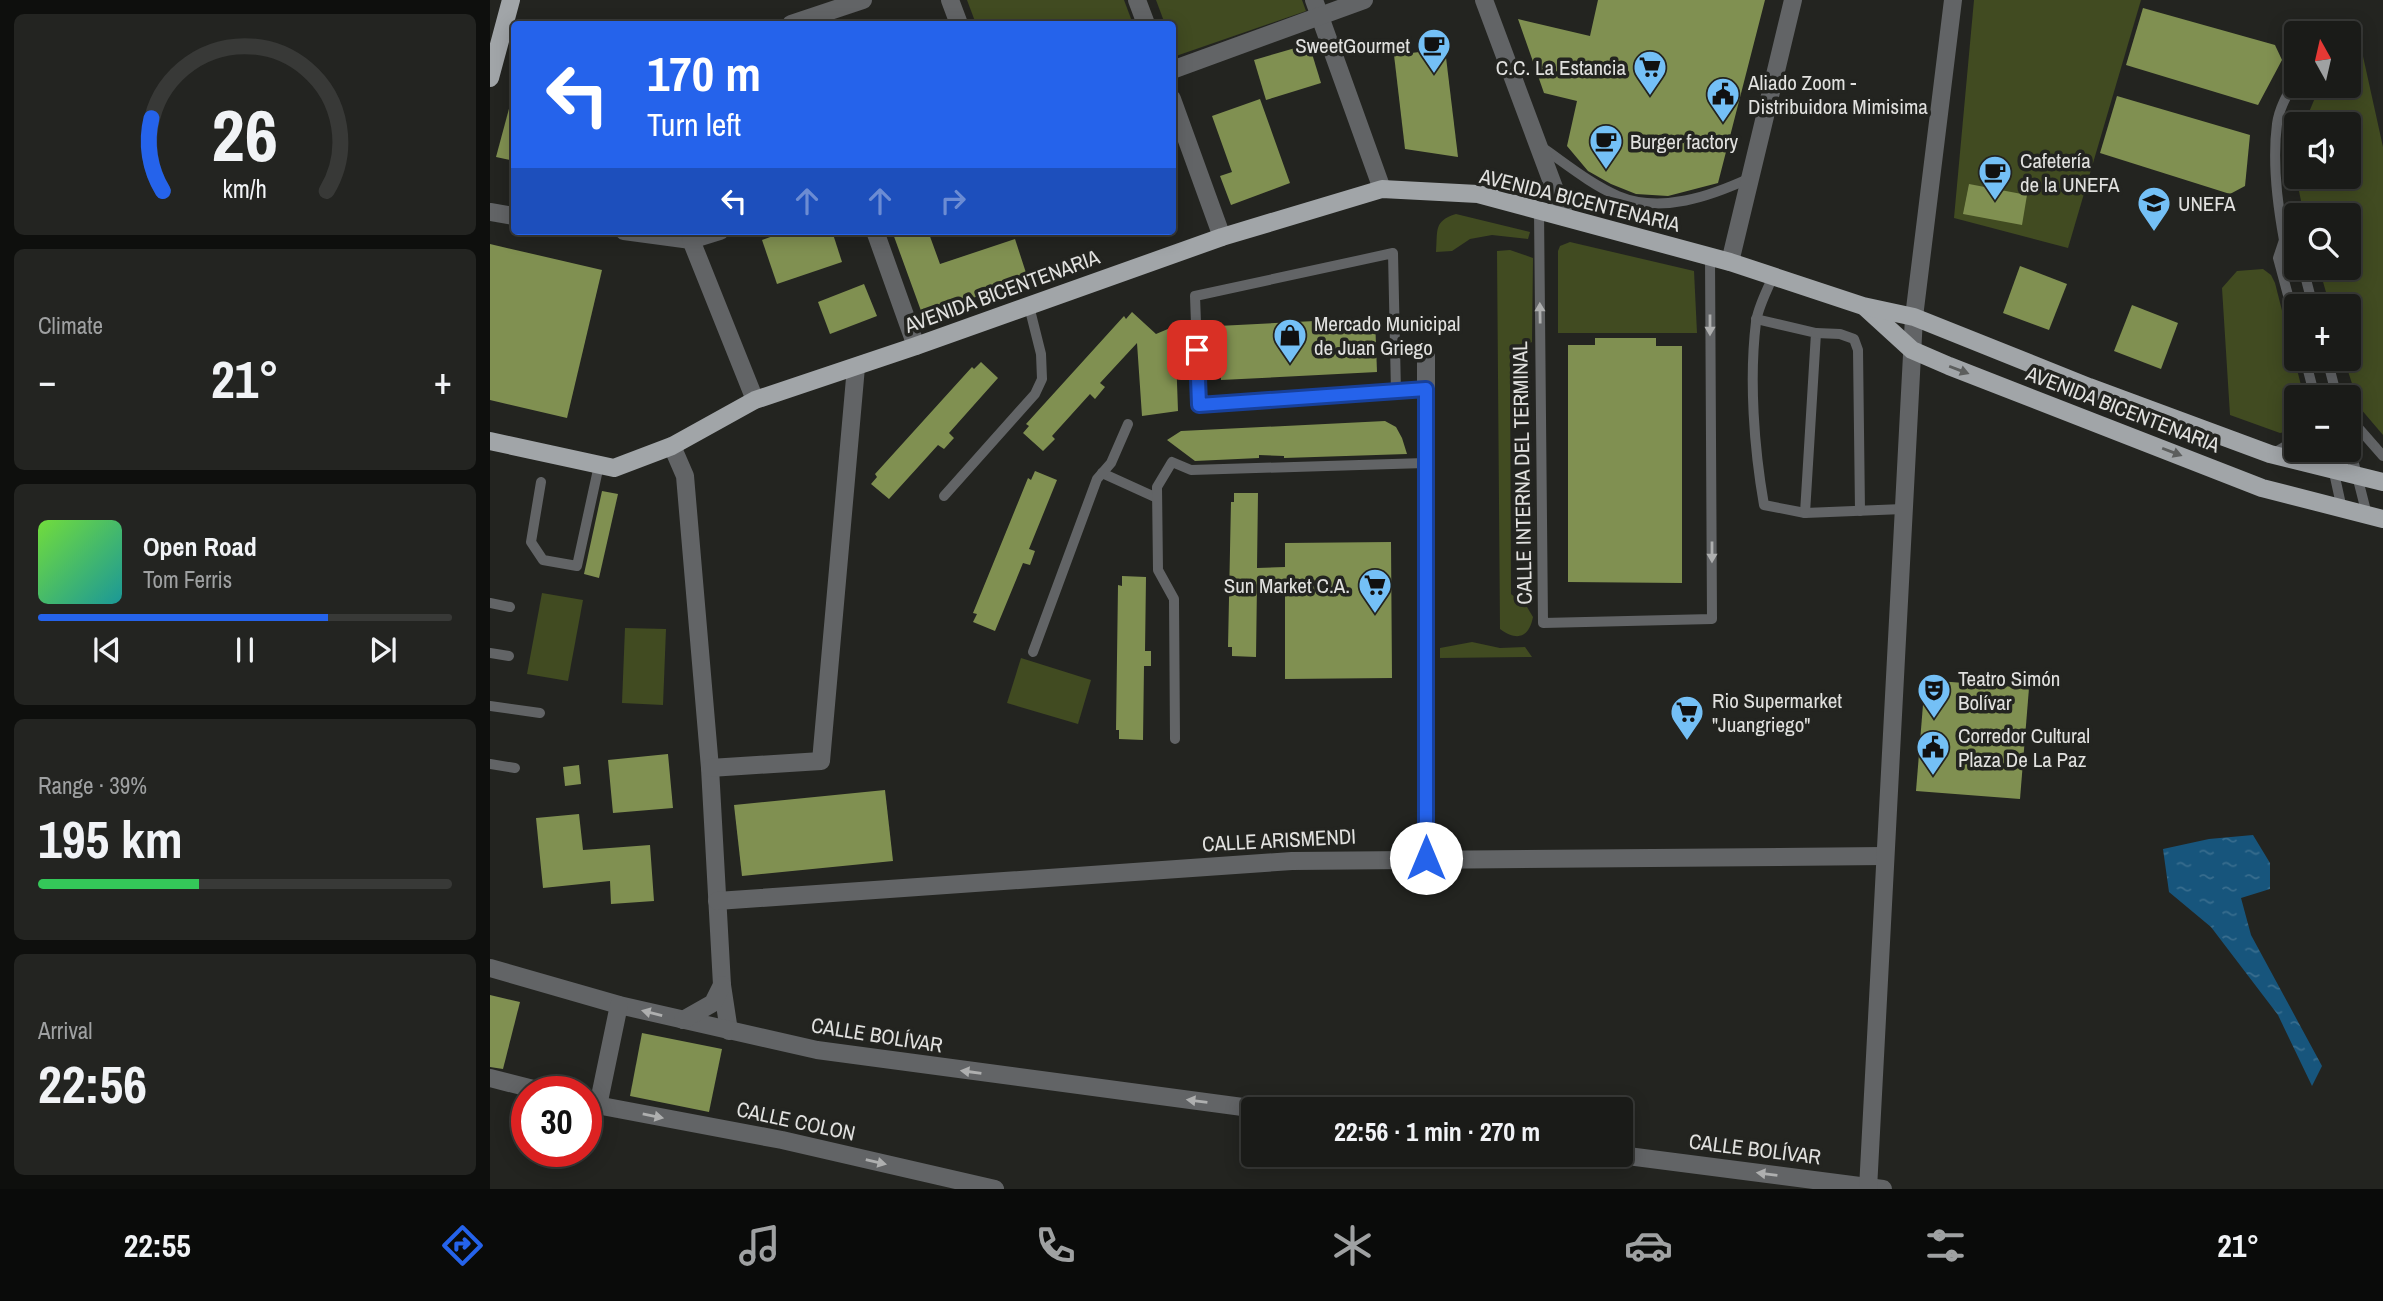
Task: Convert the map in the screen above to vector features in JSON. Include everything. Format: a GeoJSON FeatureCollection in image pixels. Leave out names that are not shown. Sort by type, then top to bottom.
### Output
{"type":"FeatureCollection","features":[{"type":"Feature","properties":{"kind":"main road"},"geometry":{"type":"LineString","coordinates":[[490,78],[511,0]]}},
{"type":"Feature","properties":{"kind":"main road","name":"AVENIDA BICENTENARIA"},"geometry":{"type":"LineString","coordinates":[[490,440],[614,468],[672,446],[755,400],[856,367],[1222,237],[1382,189],[1478,194],[1730,262],[1863,306],[1913,317],[2089,387],[2270,454],[2383,482]]}},
{"type":"Feature","properties":{"kind":"main road","name":"AVENIDA BICENTENARIA"},"geometry":{"type":"LineString","coordinates":[[1863,306],[1912,351],[2262,488],[2375,517]]}},
{"type":"Feature","properties":{"kind":"street"},"geometry":{"type":"LineString","coordinates":[[800,21],[863,0]]}},
{"type":"Feature","properties":{"kind":"street"},"geometry":{"type":"LineString","coordinates":[[950,0],[958,21]]}},
{"type":"Feature","properties":{"kind":"street"},"geometry":{"type":"LineString","coordinates":[[1137,0],[1145,21]]}},
{"type":"Feature","properties":{"kind":"street"},"geometry":{"type":"LineString","coordinates":[[1176,68],[1317,8],[1364,0]]}},
{"type":"Feature","properties":{"kind":"street"},"geometry":{"type":"LineString","coordinates":[[1484,0],[1565,218]]}},
{"type":"Feature","properties":{"kind":"street"},"geometry":{"type":"LineString","coordinates":[[1730,262],[1793,0]]}},
{"type":"Feature","properties":{"kind":"street"},"geometry":{"type":"LineString","coordinates":[[1873,1188],[1885,856],[1913,317],[1953,0]]}},
{"type":"Feature","properties":{"kind":"street"},"geometry":{"type":"LineString","coordinates":[[1317,8],[1382,189]]}},
{"type":"Feature","properties":{"kind":"street"},"geometry":{"type":"LineString","coordinates":[[1176,110],[1222,237]]}},
{"type":"Feature","properties":{"kind":"street"},"geometry":{"type":"LineString","coordinates":[[490,212],[511,216]]}},
{"type":"Feature","properties":{"kind":"street"},"geometry":{"type":"LineString","coordinates":[[654,235],[691,240],[707,235]]}},
{"type":"Feature","properties":{"kind":"street"},"geometry":{"type":"LineString","coordinates":[[876,235],[916,346]]}},
{"type":"Feature","properties":{"kind":"street"},"geometry":{"type":"LineString","coordinates":[[691,240],[755,400]]}},
{"type":"Feature","properties":{"kind":"street"},"geometry":{"type":"LineString","coordinates":[[1426,354],[1426,858]]}},
{"type":"Feature","properties":{"kind":"street"},"geometry":{"type":"LineString","coordinates":[[710,768],[821,761],[856,367]]}},
{"type":"Feature","properties":{"kind":"street"},"geometry":{"type":"LineString","coordinates":[[672,446],[685,476],[710,768],[722,985],[729,1031]]}},
{"type":"Feature","properties":{"kind":"street","name":"CALLE ARISMENDI"},"geometry":{"type":"LineString","coordinates":[[718,901],[1292,860],[1885,856]]}},
{"type":"Feature","properties":{"kind":"street","name":"CALLE BOLÍVAR"},"geometry":{"type":"LineString","coordinates":[[490,968],[620,1005],[817,1050],[1241,1107]]}},
{"type":"Feature","properties":{"kind":"street"},"geometry":{"type":"LineString","coordinates":[[683,1020],[713,1003],[722,985]]}},
{"type":"Feature","properties":{"kind":"street"},"geometry":{"type":"LineString","coordinates":[[600,1076],[620,1005]]}},
{"type":"Feature","properties":{"kind":"street"},"geometry":{"type":"LineString","coordinates":[[490,1078],[511,1083]]}},
{"type":"Feature","properties":{"kind":"street","name":"CALLE COLON"},"geometry":{"type":"LineString","coordinates":[[602,1106],[782,1140],[995,1189]]}},
{"type":"Feature","properties":{"kind":"street","name":"CALLE BOLÍVAR"},"geometry":{"type":"LineString","coordinates":[[1633,1157],[1873,1188]]}},
{"type":"Feature","properties":{"kind":"lane"},"geometry":{"type":"LineString","coordinates":[[2285,98],[2277,122],[2276,188],[2284,240],[2278,258],[2288,294]]}},
{"type":"Feature","properties":{"kind":"lane"},"geometry":{"type":"LineString","coordinates":[[1538,145],[1596,185],[1621,197],[1650,203],[1681,201],[1716,194],[1751,178]]}},
{"type":"Feature","properties":{"kind":"lane","name":"CALLE INTERNA DEL TERMINAL"},"geometry":{"type":"LineString","coordinates":[[1539,211],[1543,623],[1712,619],[1710,257]]}},
{"type":"Feature","properties":{"kind":"lane"},"geometry":{"type":"LineString","coordinates":[[1396,392],[1393,253],[1195,296],[1199,405],[1396,392],[1426,389]]}},
{"type":"Feature","properties":{"kind":"lane"},"geometry":{"type":"LineString","coordinates":[[1773,276],[1756,319],[1754,388],[1757,464],[1764,505],[1805,513],[1903,509]]}},
{"type":"Feature","properties":{"kind":"lane"},"geometry":{"type":"LineString","coordinates":[[944,496],[1035,394],[1042,379],[1041,354],[1029,306]]}},
{"type":"Feature","properties":{"kind":"lane"},"geometry":{"type":"LineString","coordinates":[[1756,319],[1854,339],[1858,350],[1860,511]]}},
{"type":"Feature","properties":{"kind":"lane"},"geometry":{"type":"LineString","coordinates":[[1805,513],[1816,333]]}},
{"type":"Feature","properties":{"kind":"lane"},"geometry":{"type":"LineString","coordinates":[[1033,652],[1097,479],[1111,463],[1128,424]]}},
{"type":"Feature","properties":{"kind":"lane"},"geometry":{"type":"LineString","coordinates":[[2361,431],[2383,456]]}},
{"type":"Feature","properties":{"kind":"lane"},"geometry":{"type":"LineString","coordinates":[[2270,454],[2284,447]]}},
{"type":"Feature","properties":{"kind":"lane"},"geometry":{"type":"LineString","coordinates":[[1175,739],[1174,598],[1158,570],[1157,498],[1157,487],[1172,462],[1191,470],[1425,463]]}},
{"type":"Feature","properties":{"kind":"lane"},"geometry":{"type":"LineString","coordinates":[[2332,462],[2342,509]]}},
{"type":"Feature","properties":{"kind":"lane"},"geometry":{"type":"LineString","coordinates":[[2354,462],[2375,517]]}},
{"type":"Feature","properties":{"kind":"lane"},"geometry":{"type":"LineString","coordinates":[[541,482],[531,542],[543,560],[577,566],[599,465]]}},
{"type":"Feature","properties":{"kind":"lane"},"geometry":{"type":"LineString","coordinates":[[1102,473],[1157,498]]}},
{"type":"Feature","properties":{"kind":"lane"},"geometry":{"type":"LineString","coordinates":[[490,603],[510,607]]}},
{"type":"Feature","properties":{"kind":"lane"},"geometry":{"type":"LineString","coordinates":[[490,653],[509,656]]}},
{"type":"Feature","properties":{"kind":"lane"},"geometry":{"type":"LineString","coordinates":[[490,706],[540,713]]}},
{"type":"Feature","properties":{"kind":"lane"},"geometry":{"type":"LineString","coordinates":[[490,764],[515,768]]}},
{"type":"Feature","properties":{"kind":"green space"},"geometry":{"type":"Polygon","coordinates":[[[967,0],[1124,0],[1132,21],[975,21],[967,0]]]}},
{"type":"Feature","properties":{"kind":"green space"},"geometry":{"type":"Polygon","coordinates":[[[1156,0],[1302,0],[1306,11],[1176,56],[1176,21],[1164,21],[1156,0]]]}},
{"type":"Feature","properties":{"kind":"green space"},"geometry":{"type":"Polygon","coordinates":[[[1974,0],[2141,0],[2068,248],[1954,218],[1974,0]]]}},
{"type":"Feature","properties":{"kind":"green space"},"geometry":{"type":"Polygon","coordinates":[[[2361,47],[2383,147],[2383,435],[2361,409],[2361,385],[2352,385],[2348,371],[2361,371],[2361,294],[2327,294],[2322,280],[2361,280],[2361,203],[2301,203],[2299,189],[2361,189],[2361,112],[2309,112],[2315,98],[2361,98],[2361,47]]]}},
{"type":"Feature","properties":{"kind":"green space"},"geometry":{"type":"Polygon","coordinates":[[[1456,214],[1530,232],[1528,239],[1492,235],[1470,239],[1452,251],[1436,252],[1440,224],[1456,214]]]}},
{"type":"Feature","properties":{"kind":"green space"},"geometry":{"type":"Polygon","coordinates":[[[1570,242],[1694,271],[1697,333],[1558,333],[1558,251],[1560,246],[1570,242]]]}},
{"type":"Feature","properties":{"kind":"green space"},"geometry":{"type":"Polygon","coordinates":[[[1510,250],[1533,258],[1532,342],[1518,350],[1510,359],[1511,594],[1527,607],[1533,617],[1526,633],[1517,636],[1500,629],[1497,251],[1510,250]]]}},
{"type":"Feature","properties":{"kind":"green space"},"geometry":{"type":"Polygon","coordinates":[[[2263,269],[2271,275],[2275,283],[2284,318],[2284,371],[2297,371],[2301,385],[2284,385],[2284,432],[2230,415],[2222,288],[2237,271],[2263,269]]]}},
{"type":"Feature","properties":{"kind":"green space"},"geometry":{"type":"Polygon","coordinates":[[[542,593],[583,600],[568,681],[527,674],[542,593]]]}},
{"type":"Feature","properties":{"kind":"green space"},"geometry":{"type":"Polygon","coordinates":[[[625,628],[666,629],[663,705],[622,703],[625,628]]]}},
{"type":"Feature","properties":{"kind":"green space"},"geometry":{"type":"Polygon","coordinates":[[[1472,642],[1500,648],[1525,647],[1532,657],[1440,658],[1440,648],[1472,642]]]}},
{"type":"Feature","properties":{"kind":"green space"},"geometry":{"type":"Polygon","coordinates":[[[1021,658],[1091,680],[1078,724],[1007,703],[1021,658]]]}},
{"type":"Feature","properties":{"kind":"water"},"geometry":{"type":"Polygon","coordinates":[[[2253,835],[2270,863],[2270,889],[2241,898],[2251,935],[2322,1066],[2312,1086],[2278,1015],[2211,927],[2169,892],[2163,849],[2209,839],[2253,835]]]}},
{"type":"Feature","properties":{"kind":"building","name":"C.C. La Estancia"},"geometry":{"type":"Polygon","coordinates":[[[1598,0],[1765,0],[1718,183],[1668,196],[1636,194],[1588,171],[1567,146],[1577,101],[1544,93],[1518,19],[1590,36],[1598,0]]]}},
{"type":"Feature","properties":{"kind":"building"},"geometry":{"type":"Polygon","coordinates":[[[2143,8],[2275,45],[2282,60],[2258,105],[2126,65],[2143,8]]]}},
{"type":"Feature","properties":{"kind":"building"},"geometry":{"type":"Polygon","coordinates":[[[1309,44],[1321,83],[1266,100],[1254,60],[1309,44]]]}},
{"type":"Feature","properties":{"kind":"building"},"geometry":{"type":"Polygon","coordinates":[[[1445,49],[1458,157],[1405,149],[1394,55],[1445,49]]]}},
{"type":"Feature","properties":{"kind":"building"},"geometry":{"type":"Polygon","coordinates":[[[2117,96],[2250,135],[2245,186],[2230,194],[2100,153],[2117,96]]]}},
{"type":"Feature","properties":{"kind":"building"},"geometry":{"type":"Polygon","coordinates":[[[1260,99],[1290,183],[1231,205],[1220,176],[1232,172],[1212,116],[1260,99]]]}},
{"type":"Feature","properties":{"kind":"building"},"geometry":{"type":"Polygon","coordinates":[[[510,105],[511,105],[511,160],[496,157],[510,105]]]}},
{"type":"Feature","properties":{"kind":"building"},"geometry":{"type":"Polygon","coordinates":[[[1969,184],[2027,195],[2022,225],[1963,214],[1969,184]]]}},
{"type":"Feature","properties":{"kind":"building"},"geometry":{"type":"Polygon","coordinates":[[[776,235],[833,235],[842,262],[777,284],[762,240],[776,235]]]}},
{"type":"Feature","properties":{"kind":"building"},"geometry":{"type":"Polygon","coordinates":[[[893,235],[929,235],[940,264],[1015,239],[1028,279],[955,304],[956,308],[924,319],[893,235]]]}},
{"type":"Feature","properties":{"kind":"building"},"geometry":{"type":"Polygon","coordinates":[[[490,244],[602,270],[567,418],[490,400],[490,244]]]}},
{"type":"Feature","properties":{"kind":"building"},"geometry":{"type":"Polygon","coordinates":[[[2020,266],[2067,284],[2049,330],[2003,313],[2020,266]]]}},
{"type":"Feature","properties":{"kind":"building"},"geometry":{"type":"Polygon","coordinates":[[[864,284],[877,316],[830,334],[818,302],[864,284]]]}},
{"type":"Feature","properties":{"kind":"building"},"geometry":{"type":"Polygon","coordinates":[[[2132,305],[2178,323],[2161,369],[2114,351],[2132,305]]]}},
{"type":"Feature","properties":{"kind":"building"},"geometry":{"type":"Polygon","coordinates":[[[1132,312],[1156,334],[1175,326],[1178,411],[1142,416],[1137,343],[1100,383],[1105,387],[1095,399],[1090,394],[1052,436],[1055,439],[1043,451],[1023,433],[1029,426],[1026,424],[1124,316],[1126,319],[1132,312]]]}},
{"type":"Feature","properties":{"kind":"building"},"geometry":{"type":"Polygon","coordinates":[[[1375,318],[1377,372],[1221,380],[1218,326],[1375,318]]]}},
{"type":"Feature","properties":{"kind":"building"},"geometry":{"type":"Polygon","coordinates":[[[1595,338],[1656,338],[1656,346],[1682,346],[1682,583],[1568,582],[1568,345],[1595,345],[1595,338]]]}},
{"type":"Feature","properties":{"kind":"building"},"geometry":{"type":"Polygon","coordinates":[[[981,362],[998,378],[949,433],[954,438],[944,449],[938,445],[889,499],[871,484],[877,477],[875,474],[972,367],[974,369],[981,362]]]}},
{"type":"Feature","properties":{"kind":"building"},"geometry":{"type":"Polygon","coordinates":[[[1385,421],[1396,427],[1407,454],[1284,458],[1259,455],[1259,458],[1195,461],[1167,440],[1181,431],[1385,421]]]}},
{"type":"Feature","properties":{"kind":"building"},"geometry":{"type":"Polygon","coordinates":[[[1035,471],[1057,480],[1029,549],[1035,551],[1030,565],[1023,563],[995,631],[973,622],[977,614],[973,613],[1028,478],[1031,480],[1035,471]]]}},
{"type":"Feature","properties":{"kind":"building"},"geometry":{"type":"Polygon","coordinates":[[[602,491],[618,494],[599,578],[584,574],[602,491]]]}},
{"type":"Feature","properties":{"kind":"building"},"geometry":{"type":"Polygon","coordinates":[[[1234,493],[1258,493],[1257,568],[1285,567],[1285,543],[1391,542],[1392,678],[1285,679],[1285,584],[1257,583],[1256,657],[1232,656],[1232,647],[1228,647],[1231,502],[1234,502],[1234,493]]]}},
{"type":"Feature","properties":{"kind":"building"},"geometry":{"type":"Polygon","coordinates":[[[1122,576],[1146,577],[1145,651],[1151,651],[1151,666],[1144,666],[1143,740],[1119,739],[1119,730],[1116,730],[1118,585],[1122,586],[1122,576]]]}},
{"type":"Feature","properties":{"kind":"building"},"geometry":{"type":"Polygon","coordinates":[[[1925,680],[2029,688],[2020,799],[1916,791],[1925,680]]]}},
{"type":"Feature","properties":{"kind":"building"},"geometry":{"type":"Polygon","coordinates":[[[668,754],[673,808],[613,813],[608,760],[668,754]]]}},
{"type":"Feature","properties":{"kind":"building"},"geometry":{"type":"Polygon","coordinates":[[[579,765],[581,784],[565,786],[563,767],[579,765]]]}},
{"type":"Feature","properties":{"kind":"building"},"geometry":{"type":"Polygon","coordinates":[[[885,790],[893,861],[742,876],[734,805],[885,790]]]}},
{"type":"Feature","properties":{"kind":"building"},"geometry":{"type":"Polygon","coordinates":[[[579,814],[583,850],[650,845],[654,901],[611,904],[610,881],[543,888],[536,818],[579,814]]]}},
{"type":"Feature","properties":{"kind":"building"},"geometry":{"type":"Polygon","coordinates":[[[490,995],[520,1002],[503,1069],[490,1067],[490,995]]]}},
{"type":"Feature","properties":{"kind":"building"},"geometry":{"type":"Polygon","coordinates":[[[642,1033],[722,1049],[709,1112],[630,1096],[642,1033]]]}},
{"type":"Feature","properties":{"kind":"place","name":"SweetGourmet"},"geometry":{"type":"Point","coordinates":[1434,75]}},
{"type":"Feature","properties":{"kind":"place","name":"C.C. La Estancia"},"geometry":{"type":"Point","coordinates":[1650,97]}},
{"type":"Feature","properties":{"kind":"place","name":"Aliado Zoom - Distribuidora Mimisima"},"geometry":{"type":"Point","coordinates":[1723,124]}},
{"type":"Feature","properties":{"kind":"place","name":"Burger factory"},"geometry":{"type":"Point","coordinates":[1606,171]}},
{"type":"Feature","properties":{"kind":"place","name":"Cafetería de la UNEFA"},"geometry":{"type":"Point","coordinates":[1995,202]}},
{"type":"Feature","properties":{"kind":"place","name":"UNEFA"},"geometry":{"type":"Point","coordinates":[2154,233]}},
{"type":"Feature","properties":{"kind":"place","name":"Mercado Municipal de Juan Griego"},"geometry":{"type":"Point","coordinates":[1290,365]}},
{"type":"Feature","properties":{"kind":"place","name":"Sun Market C.A."},"geometry":{"type":"Point","coordinates":[1375,615]}},
{"type":"Feature","properties":{"kind":"place","name":"Teatro Simón Bolívar"},"geometry":{"type":"Point","coordinates":[1934,720]}},
{"type":"Feature","properties":{"kind":"place","name":"Rio Supermarket \"Juangriego\""},"geometry":{"type":"Point","coordinates":[1687,742]}},
{"type":"Feature","properties":{"kind":"place","name":"Corredor Cultural Plaza De La Paz"},"geometry":{"type":"Point","coordinates":[1933,777]}},
{"type":"Feature","properties":{"kind":"route"},"geometry":{"type":"LineString","coordinates":[[1197,350],[1199,405],[1426,389],[1426,858]]}}]}
